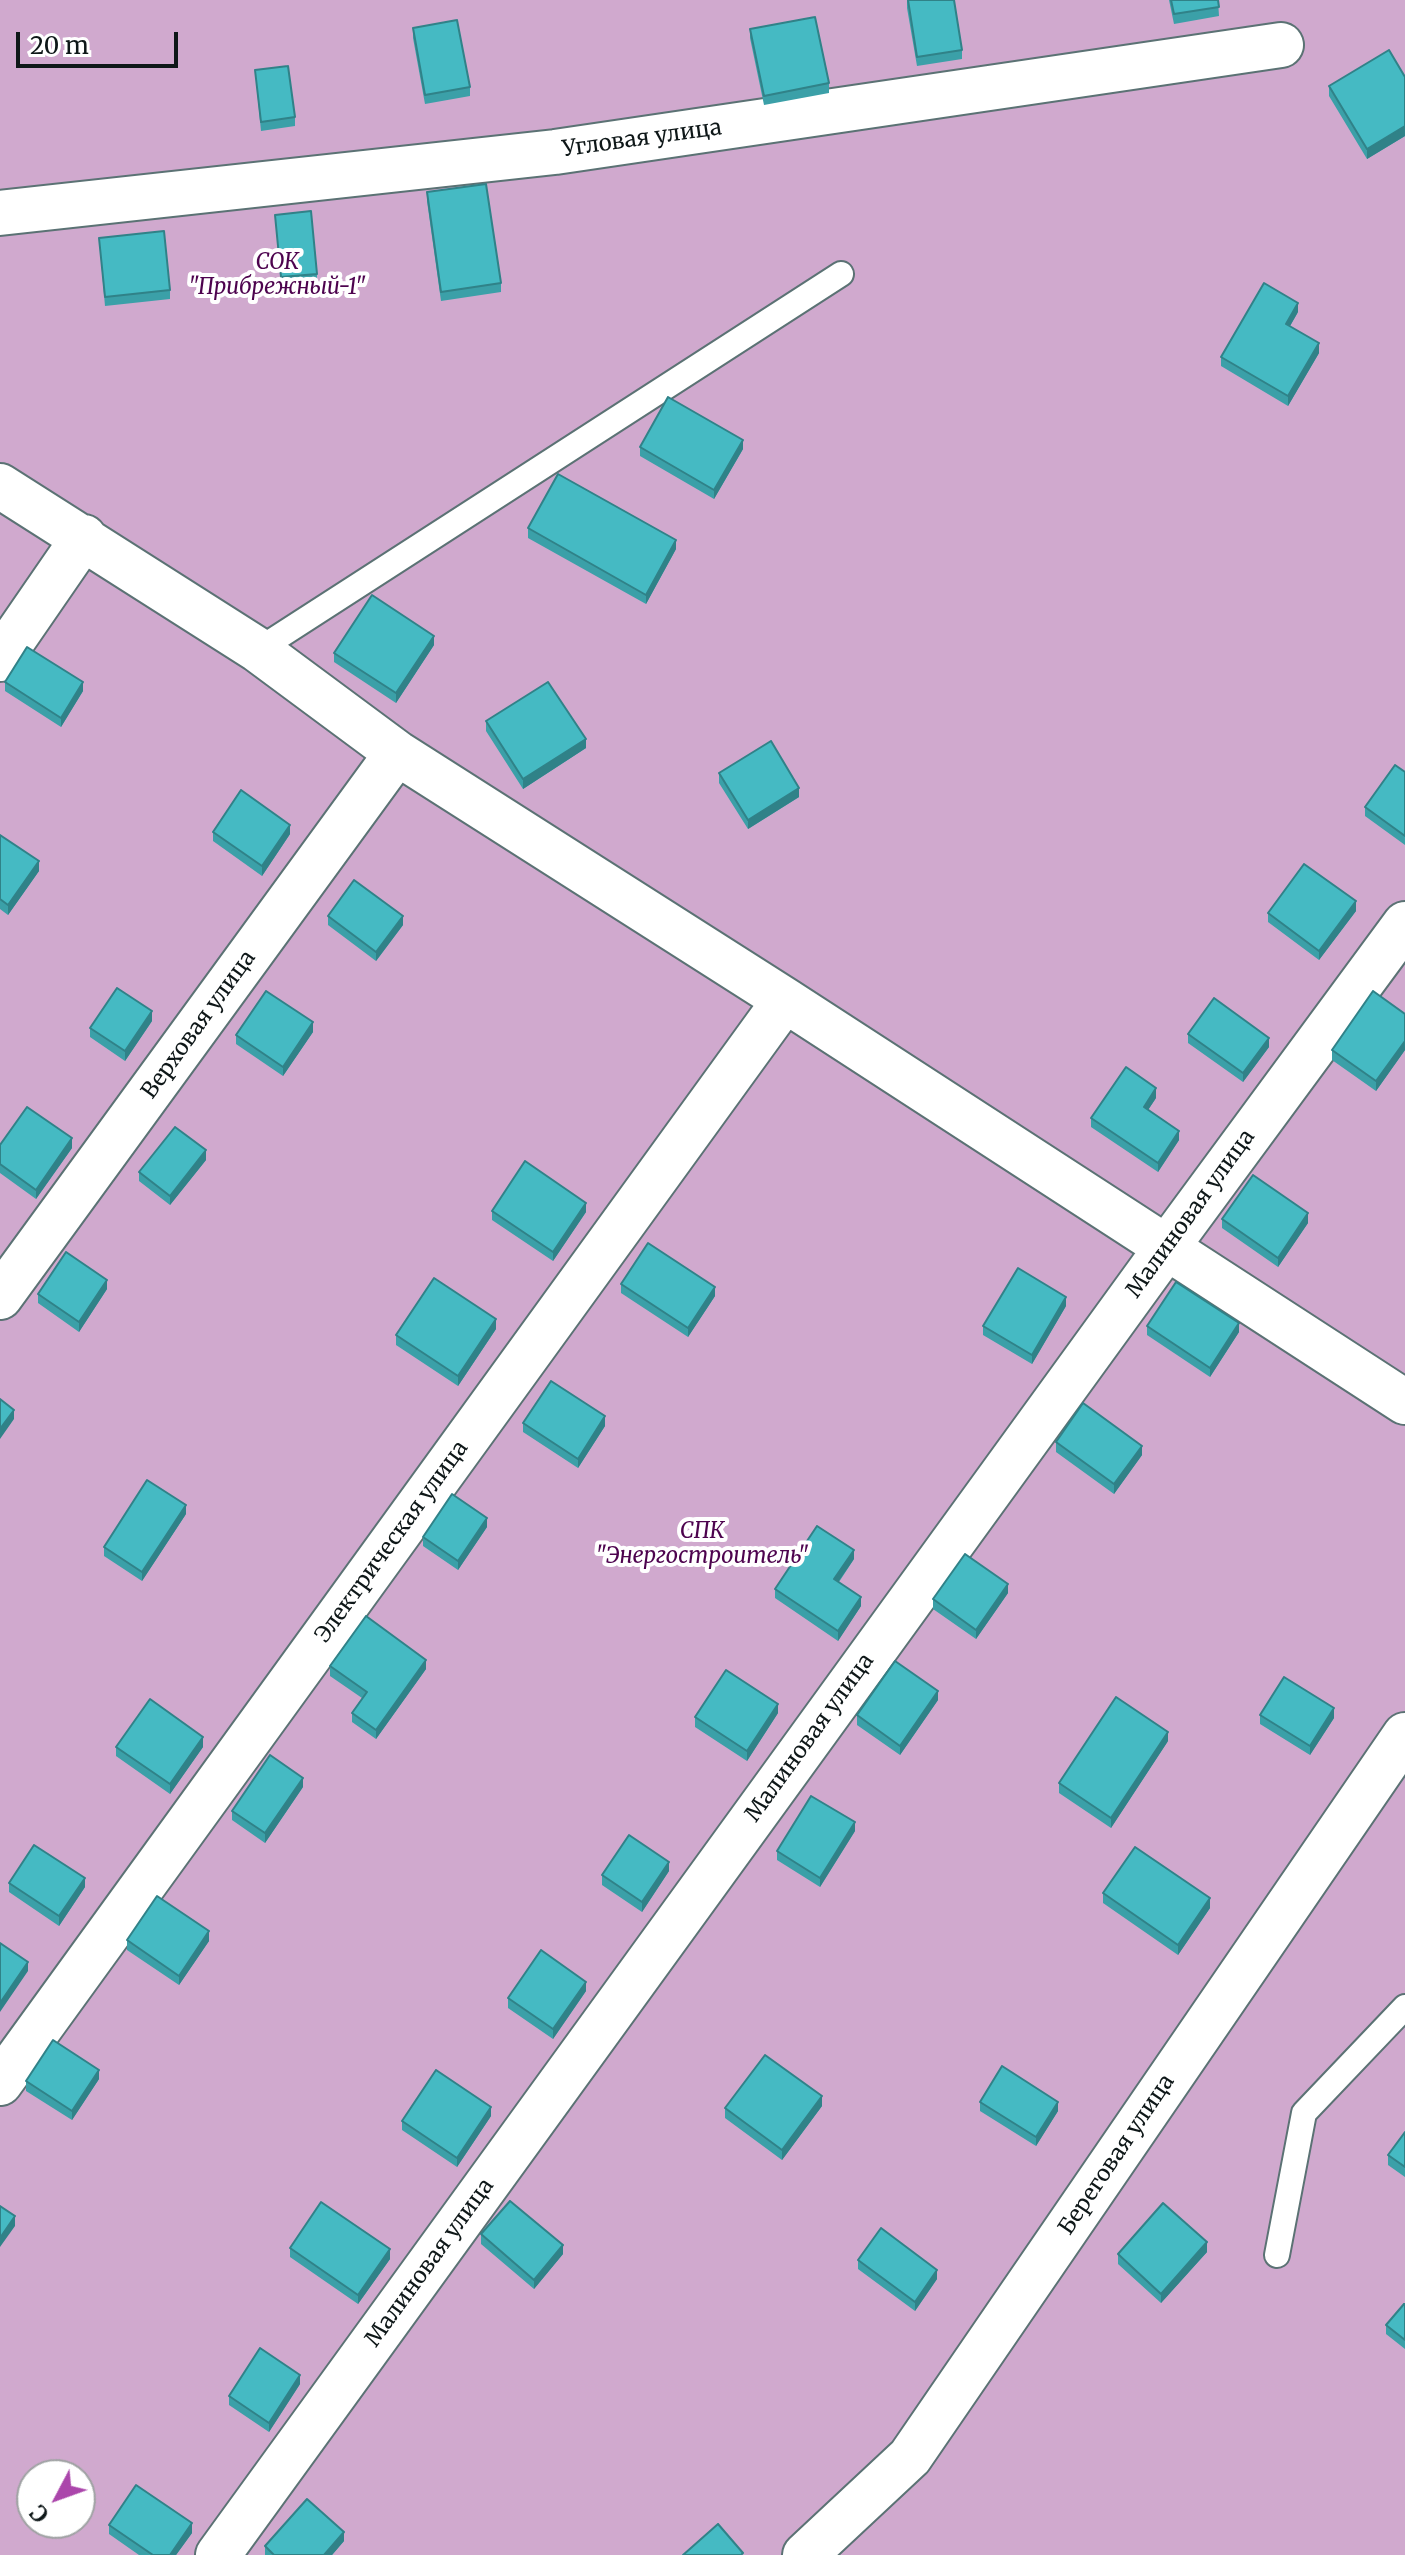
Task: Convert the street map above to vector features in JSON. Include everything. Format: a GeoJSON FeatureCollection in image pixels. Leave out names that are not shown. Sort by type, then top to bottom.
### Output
{"type":"FeatureCollection","features":[{"type":"Feature","properties":{"kind":"street","name":"Угловая улица"},"geometry":{"type":"LineString","coordinates":[[0,213],[555,152],[1281,45]]}},
{"type":"Feature","properties":{"kind":"street"},"geometry":{"type":"LineString","coordinates":[[0,486],[258,650],[397,753],[1405,1402]]}},
{"type":"Feature","properties":{"kind":"street"},"geometry":{"type":"LineString","coordinates":[[0,659],[84,537]]}},
{"type":"Feature","properties":{"kind":"street","name":"Верховая улица"},"geometry":{"type":"LineString","coordinates":[[0,1297],[397,753]]}},
{"type":"Feature","properties":{"kind":"street","name":"Малиновая улица"},"geometry":{"type":"LineString","coordinates":[[218,2555],[1405,924]]}},
{"type":"Feature","properties":{"kind":"street","name":"Электрическая улица"},"geometry":{"type":"LineString","coordinates":[[0,2083],[785,1000]]}},
{"type":"Feature","properties":{"kind":"street","name":"Береговая улица"},"geometry":{"type":"LineString","coordinates":[[805,2555],[910,2457],[1405,1735]]}},
{"type":"Feature","properties":{"kind":"lane"},"geometry":{"type":"LineString","coordinates":[[258,650],[841,274]]}},
{"type":"Feature","properties":{"kind":"lane"},"geometry":{"type":"LineString","coordinates":[[1277,2255],[1304,2113],[1405,2007]]}},
{"type":"Feature","properties":{"kind":"green space","name":"СПК \"Энергостроитель\""},"geometry":{"type":"Polygon","coordinates":[[[0,0],[1405,0],[1405,2555],[0,2555],[0,0]]]}},
{"type":"Feature","properties":{"kind":"building"},"geometry":{"type":"Polygon","coordinates":[[[908,0],[954,0],[962,50],[917,57],[908,0]]]}},
{"type":"Feature","properties":{"kind":"building"},"geometry":{"type":"Polygon","coordinates":[[[1171,0],[1218,0],[1219,7],[1174,14],[1171,0]]]}},
{"type":"Feature","properties":{"kind":"building"},"geometry":{"type":"Polygon","coordinates":[[[815,17],[829,83],[764,96],[750,29],[815,17]]]}},
{"type":"Feature","properties":{"kind":"building"},"geometry":{"type":"Polygon","coordinates":[[[457,20],[470,87],[425,95],[413,28],[457,20]]]}},
{"type":"Feature","properties":{"kind":"building"},"geometry":{"type":"Polygon","coordinates":[[[1389,50],[1405,77],[1405,126],[1367,149],[1329,86],[1389,50]]]}},
{"type":"Feature","properties":{"kind":"building"},"geometry":{"type":"Polygon","coordinates":[[[288,66],[295,117],[261,122],[255,70],[288,66]]]}},
{"type":"Feature","properties":{"kind":"building"},"geometry":{"type":"Polygon","coordinates":[[[486,184],[501,283],[441,292],[427,192],[486,184]]]}},
{"type":"Feature","properties":{"kind":"building"},"geometry":{"type":"Polygon","coordinates":[[[311,211],[317,274],[281,277],[275,215],[311,211]]]}},
{"type":"Feature","properties":{"kind":"building"},"geometry":{"type":"Polygon","coordinates":[[[164,231],[170,290],[105,297],[99,238],[164,231]]]}},
{"type":"Feature","properties":{"kind":"building"},"geometry":{"type":"Polygon","coordinates":[[[1264,283],[1298,303],[1286,324],[1319,343],[1288,396],[1221,357],[1264,283]]]}},
{"type":"Feature","properties":{"kind":"building"},"geometry":{"type":"Polygon","coordinates":[[[668,397],[743,440],[714,490],[640,447],[668,397]]]}},
{"type":"Feature","properties":{"kind":"building"},"geometry":{"type":"Polygon","coordinates":[[[558,474],[676,540],[646,595],[528,528],[558,474]]]}},
{"type":"Feature","properties":{"kind":"building"},"geometry":{"type":"Polygon","coordinates":[[[372,595],[434,636],[396,693],[334,653],[372,595]]]}},
{"type":"Feature","properties":{"kind":"building"},"geometry":{"type":"Polygon","coordinates":[[[27,647],[83,682],[61,718],[5,682],[27,647]]]}},
{"type":"Feature","properties":{"kind":"building"},"geometry":{"type":"Polygon","coordinates":[[[548,682],[586,739],[523,779],[486,721],[548,682]]]}},
{"type":"Feature","properties":{"kind":"building"},"geometry":{"type":"Polygon","coordinates":[[[771,741],[799,788],[748,820],[719,773],[771,741]]]}},
{"type":"Feature","properties":{"kind":"building"},"geometry":{"type":"Polygon","coordinates":[[[1395,765],[1405,772],[1405,836],[1365,807],[1395,765]]]}},
{"type":"Feature","properties":{"kind":"building"},"geometry":{"type":"Polygon","coordinates":[[[241,790],[290,825],[262,866],[213,832],[241,790]]]}},
{"type":"Feature","properties":{"kind":"building"},"geometry":{"type":"Polygon","coordinates":[[[0,835],[39,861],[8,905],[0,899],[0,835]]]}},
{"type":"Feature","properties":{"kind":"building"},"geometry":{"type":"Polygon","coordinates":[[[1304,864],[1356,901],[1319,951],[1268,913],[1304,864]]]}},
{"type":"Feature","properties":{"kind":"building"},"geometry":{"type":"Polygon","coordinates":[[[354,880],[403,916],[376,952],[328,916],[354,880]]]}},
{"type":"Feature","properties":{"kind":"building"},"geometry":{"type":"Polygon","coordinates":[[[117,988],[152,1011],[125,1051],[90,1028],[117,988]]]}},
{"type":"Feature","properties":{"kind":"building"},"geometry":{"type":"Polygon","coordinates":[[[266,991],[313,1022],[283,1067],[236,1035],[266,991]]]}},
{"type":"Feature","properties":{"kind":"building"},"geometry":{"type":"Polygon","coordinates":[[[1373,991],[1405,1014],[1405,1041],[1376,1081],[1332,1050],[1373,991]]]}},
{"type":"Feature","properties":{"kind":"building"},"geometry":{"type":"Polygon","coordinates":[[[1214,998],[1269,1038],[1243,1073],[1188,1034],[1214,998]]]}},
{"type":"Feature","properties":{"kind":"building"},"geometry":{"type":"Polygon","coordinates":[[[1126,1067],[1156,1088],[1144,1107],[1179,1131],[1158,1163],[1091,1118],[1126,1067]]]}},
{"type":"Feature","properties":{"kind":"building"},"geometry":{"type":"Polygon","coordinates":[[[27,1107],[72,1138],[36,1190],[0,1164],[0,1145],[27,1107]]]}},
{"type":"Feature","properties":{"kind":"building"},"geometry":{"type":"Polygon","coordinates":[[[175,1127],[206,1150],[170,1196],[139,1172],[175,1127]]]}},
{"type":"Feature","properties":{"kind":"building"},"geometry":{"type":"Polygon","coordinates":[[[525,1161],[586,1203],[553,1252],[492,1211],[525,1161]]]}},
{"type":"Feature","properties":{"kind":"building"},"geometry":{"type":"Polygon","coordinates":[[[1253,1175],[1308,1213],[1278,1258],[1222,1219],[1253,1175]]]}},
{"type":"Feature","properties":{"kind":"building"},"geometry":{"type":"Polygon","coordinates":[[[648,1243],[715,1287],[688,1328],[621,1284],[648,1243]]]}},
{"type":"Feature","properties":{"kind":"building"},"geometry":{"type":"Polygon","coordinates":[[[66,1252],[107,1280],[79,1322],[38,1294],[66,1252]]]}},
{"type":"Feature","properties":{"kind":"building"},"geometry":{"type":"Polygon","coordinates":[[[1018,1268],[1066,1297],[1032,1355],[983,1326],[1018,1268]]]}},
{"type":"Feature","properties":{"kind":"building"},"geometry":{"type":"Polygon","coordinates":[[[434,1278],[496,1319],[458,1376],[396,1335],[434,1278]]]}},
{"type":"Feature","properties":{"kind":"building"},"geometry":{"type":"Polygon","coordinates":[[[1176,1282],[1239,1323],[1210,1368],[1147,1326],[1176,1282]]]}},
{"type":"Feature","properties":{"kind":"building"},"geometry":{"type":"Polygon","coordinates":[[[551,1381],[605,1416],[578,1459],[523,1423],[551,1381]]]}},
{"type":"Feature","properties":{"kind":"building"},"geometry":{"type":"Polygon","coordinates":[[[0,1399],[14,1410],[0,1429],[0,1399]]]}},
{"type":"Feature","properties":{"kind":"building"},"geometry":{"type":"Polygon","coordinates":[[[1083,1403],[1142,1446],[1114,1484],[1056,1442],[1083,1403]]]}},
{"type":"Feature","properties":{"kind":"building"},"geometry":{"type":"Polygon","coordinates":[[[147,1480],[186,1505],[142,1572],[104,1547],[147,1480]]]}},
{"type":"Feature","properties":{"kind":"building"},"geometry":{"type":"Polygon","coordinates":[[[452,1494],[487,1518],[458,1561],[423,1537],[452,1494]]]}},
{"type":"Feature","properties":{"kind":"building"},"geometry":{"type":"Polygon","coordinates":[[[817,1526],[854,1550],[834,1579],[861,1597],[838,1631],[775,1589],[817,1526]]]}},
{"type":"Feature","properties":{"kind":"building"},"geometry":{"type":"Polygon","coordinates":[[[965,1554],[1008,1584],[976,1630],[933,1599],[965,1554]]]}},
{"type":"Feature","properties":{"kind":"building"},"geometry":{"type":"Polygon","coordinates":[[[366,1616],[426,1660],[376,1730],[352,1713],[367,1692],[330,1666],[366,1616]]]}},
{"type":"Feature","properties":{"kind":"building"},"geometry":{"type":"Polygon","coordinates":[[[895,1661],[938,1691],[900,1746],[857,1715],[895,1661]]]}},
{"type":"Feature","properties":{"kind":"building"},"geometry":{"type":"Polygon","coordinates":[[[726,1670],[778,1704],[747,1751],[695,1717],[726,1670]]]}},
{"type":"Feature","properties":{"kind":"building"},"geometry":{"type":"Polygon","coordinates":[[[1284,1677],[1334,1708],[1310,1746],[1260,1715],[1284,1677]]]}},
{"type":"Feature","properties":{"kind":"building"},"geometry":{"type":"Polygon","coordinates":[[[1116,1697],[1168,1732],[1111,1818],[1059,1783],[1116,1697]]]}},
{"type":"Feature","properties":{"kind":"building"},"geometry":{"type":"Polygon","coordinates":[[[150,1699],[203,1737],[170,1784],[116,1747],[150,1699]]]}},
{"type":"Feature","properties":{"kind":"building"},"geometry":{"type":"Polygon","coordinates":[[[270,1755],[303,1778],[265,1833],[232,1811],[270,1755]]]}},
{"type":"Feature","properties":{"kind":"building"},"geometry":{"type":"Polygon","coordinates":[[[811,1796],[855,1822],[820,1878],[777,1851],[811,1796]]]}},
{"type":"Feature","properties":{"kind":"building"},"geometry":{"type":"Polygon","coordinates":[[[629,1835],[669,1862],[642,1902],[602,1875],[629,1835]]]}},
{"type":"Feature","properties":{"kind":"building"},"geometry":{"type":"Polygon","coordinates":[[[34,1845],[85,1878],[59,1916],[9,1883],[34,1845]]]}},
{"type":"Feature","properties":{"kind":"building"},"geometry":{"type":"Polygon","coordinates":[[[1135,1847],[1210,1898],[1178,1945],[1103,1893],[1135,1847]]]}},
{"type":"Feature","properties":{"kind":"building"},"geometry":{"type":"Polygon","coordinates":[[[157,1896],[209,1931],[179,1976],[127,1940],[157,1896]]]}},
{"type":"Feature","properties":{"kind":"building"},"geometry":{"type":"Polygon","coordinates":[[[0,1943],[28,1962],[0,2003],[0,1943]]]}},
{"type":"Feature","properties":{"kind":"building"},"geometry":{"type":"Polygon","coordinates":[[[541,1950],[586,1982],[553,2029],[508,1998],[541,1950]]]}},
{"type":"Feature","properties":{"kind":"building"},"geometry":{"type":"Polygon","coordinates":[[[53,2040],[99,2070],[72,2111],[26,2081],[53,2040]]]}},
{"type":"Feature","properties":{"kind":"building"},"geometry":{"type":"Polygon","coordinates":[[[765,2055],[822,2096],[782,2150],[725,2108],[765,2055]]]}},
{"type":"Feature","properties":{"kind":"building"},"geometry":{"type":"Polygon","coordinates":[[[1002,2066],[1058,2102],[1036,2137],[980,2102],[1002,2066]]]}},
{"type":"Feature","properties":{"kind":"building"},"geometry":{"type":"Polygon","coordinates":[[[436,2070],[491,2107],[457,2158],[402,2121],[436,2070]]]}},
{"type":"Feature","properties":{"kind":"building"},"geometry":{"type":"Polygon","coordinates":[[[1405,2132],[1405,2167],[1388,2155],[1405,2132]]]}},
{"type":"Feature","properties":{"kind":"building"},"geometry":{"type":"Polygon","coordinates":[[[510,2201],[563,2245],[534,2280],[481,2234],[510,2201]]]}},
{"type":"Feature","properties":{"kind":"building"},"geometry":{"type":"Polygon","coordinates":[[[321,2202],[390,2249],[358,2295],[290,2248],[321,2202]]]}},
{"type":"Feature","properties":{"kind":"building"},"geometry":{"type":"Polygon","coordinates":[[[1163,2203],[1207,2242],[1161,2294],[1118,2254],[1163,2203]]]}},
{"type":"Feature","properties":{"kind":"building"},"geometry":{"type":"Polygon","coordinates":[[[0,2206],[15,2216],[0,2238],[0,2206]]]}},
{"type":"Feature","properties":{"kind":"building"},"geometry":{"type":"Polygon","coordinates":[[[881,2228],[937,2270],[915,2302],[858,2260],[881,2228]]]}},
{"type":"Feature","properties":{"kind":"building"},"geometry":{"type":"Polygon","coordinates":[[[1405,2304],[1405,2340],[1386,2325],[1405,2304]]]}},
{"type":"Feature","properties":{"kind":"building"},"geometry":{"type":"Polygon","coordinates":[[[260,2348],[300,2375],[269,2423],[229,2396],[260,2348]]]}},
{"type":"Feature","properties":{"kind":"building"},"geometry":{"type":"Polygon","coordinates":[[[136,2485],[192,2523],[170,2555],[153,2555],[109,2525],[136,2485]]]}},
{"type":"Feature","properties":{"kind":"building"},"geometry":{"type":"Polygon","coordinates":[[[307,2499],[344,2532],[324,2555],[274,2555],[265,2546],[307,2499]]]}},
{"type":"Feature","properties":{"kind":"building"},"geometry":{"type":"Polygon","coordinates":[[[718,2524],[743,2553],[741,2555],[683,2555],[718,2524]]]}},
{"type":"Feature","properties":{"kind":"park label","name":"СОК \"Прибрежный-1\""},"geometry":{"type":"Point","coordinates":[277,276]}}]}
